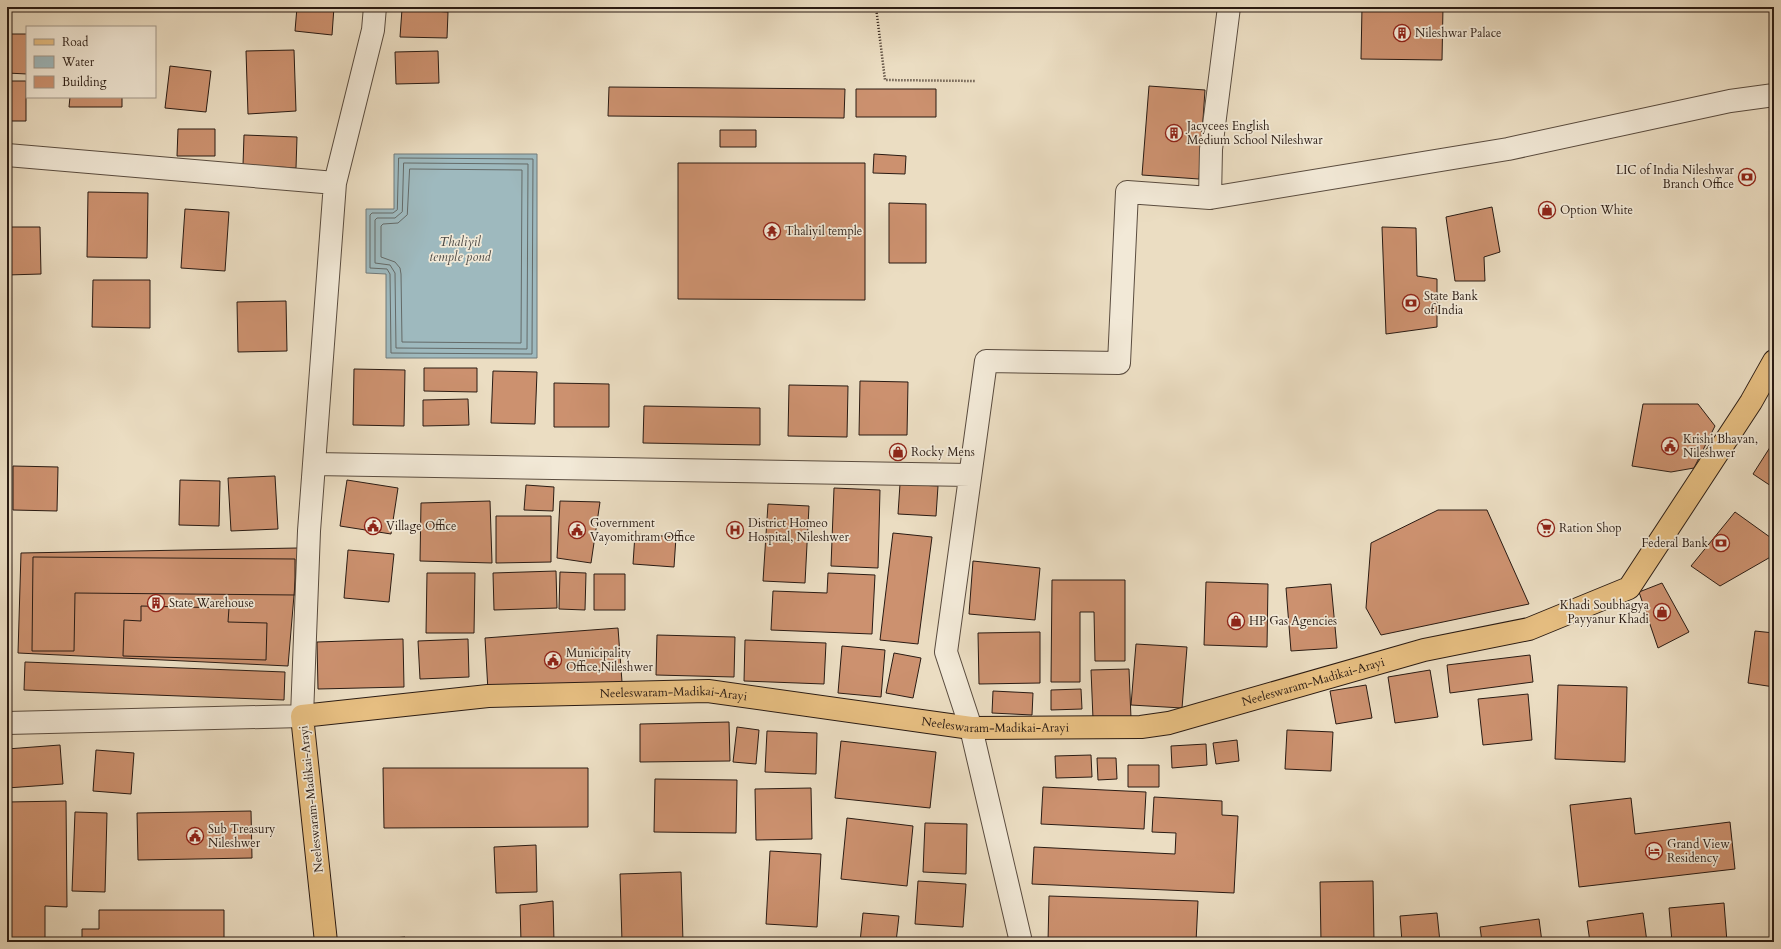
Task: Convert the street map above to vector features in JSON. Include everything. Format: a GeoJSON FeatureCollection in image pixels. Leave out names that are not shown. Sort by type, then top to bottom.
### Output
{"type":"FeatureCollection","features":[{"type":"Feature","properties":{"kind":"main road","name":"Neeleswaram-Madikai-Arayi"},"geometry":{"type":"LineString","coordinates":[[326,942],[302,716],[488,696],[708,692],[971,728],[1141,727],[1169,723],[1424,650],[1529,628],[1629,588],[1751,402],[1774,361]]}},
{"type":"Feature","properties":{"kind":"street"},"geometry":{"type":"LineString","coordinates":[[7,723],[302,716],[309,531],[336,183],[373,30],[375,7]]}},
{"type":"Feature","properties":{"kind":"street"},"geometry":{"type":"LineString","coordinates":[[1210,198],[1211,149],[1229,7]]}},
{"type":"Feature","properties":{"kind":"street"},"geometry":{"type":"LineString","coordinates":[[1021,942],[971,728],[946,652],[986,361],[1119,363],[1127,192],[1210,198],[1508,149],[1730,101],[1774,95]]}},
{"type":"Feature","properties":{"kind":"street"},"geometry":{"type":"LineString","coordinates":[[7,155],[336,183]]}},
{"type":"Feature","properties":{"kind":"street"},"geometry":{"type":"LineString","coordinates":[[314,464],[970,475]]}},
{"type":"Feature","properties":{"kind":"path"},"geometry":{"type":"LineString","coordinates":[[876,7],[885,80],[975,81]]}},
{"type":"Feature","properties":{"kind":"water","name":"Thaliyil temple pond"},"geometry":{"type":"Polygon","coordinates":[[[394,154],[537,154],[537,358],[386,358],[386,274],[366,273],[366,209],[394,209],[394,154]]]}},
{"type":"Feature","properties":{"kind":"building"},"geometry":{"type":"Polygon","coordinates":[[[297,7],[334,7],[332,35],[295,31],[297,7]]]}},
{"type":"Feature","properties":{"kind":"building","name":"Nileshwar Palace"},"geometry":{"type":"Polygon","coordinates":[[[1362,7],[1443,7],[1442,60],[1361,59],[1362,7]]]}},
{"type":"Feature","properties":{"kind":"building"},"geometry":{"type":"Polygon","coordinates":[[[402,9],[448,12],[447,38],[400,37],[402,9]]]}},
{"type":"Feature","properties":{"kind":"building"},"geometry":{"type":"Polygon","coordinates":[[[7,34],[26,34],[26,74],[7,73],[7,34]]]}},
{"type":"Feature","properties":{"kind":"building"},"geometry":{"type":"Polygon","coordinates":[[[294,50],[296,111],[248,114],[246,51],[294,50]]]}},
{"type":"Feature","properties":{"kind":"building"},"geometry":{"type":"Polygon","coordinates":[[[438,51],[439,83],[396,84],[395,52],[438,51]]]}},
{"type":"Feature","properties":{"kind":"building"},"geometry":{"type":"Polygon","coordinates":[[[170,66],[211,71],[206,112],[165,108],[170,66]]]}},
{"type":"Feature","properties":{"kind":"building"},"geometry":{"type":"Polygon","coordinates":[[[7,81],[26,81],[26,121],[7,121],[7,81]]]}},
{"type":"Feature","properties":{"kind":"building","name":"Jacycees English Medium School Nileshwar"},"geometry":{"type":"Polygon","coordinates":[[[1149,86],[1205,90],[1199,179],[1142,175],[1149,86]]]}},
{"type":"Feature","properties":{"kind":"building"},"geometry":{"type":"Polygon","coordinates":[[[609,87],[845,89],[844,118],[608,116],[609,87]]]}},
{"type":"Feature","properties":{"kind":"building"},"geometry":{"type":"Polygon","coordinates":[[[856,89],[936,89],[936,117],[856,117],[856,89]]]}},
{"type":"Feature","properties":{"kind":"building"},"geometry":{"type":"Polygon","coordinates":[[[70,98],[122,98],[122,107],[69,107],[70,98]]]}},
{"type":"Feature","properties":{"kind":"building"},"geometry":{"type":"Polygon","coordinates":[[[178,129],[215,129],[215,156],[177,156],[178,129]]]}},
{"type":"Feature","properties":{"kind":"building"},"geometry":{"type":"Polygon","coordinates":[[[720,130],[756,130],[756,147],[720,147],[720,130]]]}},
{"type":"Feature","properties":{"kind":"building"},"geometry":{"type":"Polygon","coordinates":[[[244,135],[297,137],[296,168],[243,165],[244,135]]]}},
{"type":"Feature","properties":{"kind":"building"},"geometry":{"type":"Polygon","coordinates":[[[874,154],[906,156],[905,174],[873,173],[874,154]]]}},
{"type":"Feature","properties":{"kind":"building","name":"Thaliyil temple"},"geometry":{"type":"Polygon","coordinates":[[[678,163],[865,163],[865,300],[678,299],[678,163]]]}},
{"type":"Feature","properties":{"kind":"building"},"geometry":{"type":"Polygon","coordinates":[[[88,192],[148,193],[147,258],[87,257],[88,192]]]}},
{"type":"Feature","properties":{"kind":"building"},"geometry":{"type":"Polygon","coordinates":[[[889,203],[926,204],[926,263],[889,263],[889,203]]]}},
{"type":"Feature","properties":{"kind":"building"},"geometry":{"type":"Polygon","coordinates":[[[1492,207],[1500,252],[1484,257],[1485,281],[1455,281],[1446,217],[1492,207]]]}},
{"type":"Feature","properties":{"kind":"building"},"geometry":{"type":"Polygon","coordinates":[[[185,209],[229,212],[225,271],[181,268],[185,209]]]}},
{"type":"Feature","properties":{"kind":"building"},"geometry":{"type":"Polygon","coordinates":[[[7,227],[40,227],[41,274],[7,275],[7,227]]]}},
{"type":"Feature","properties":{"kind":"building","name":"State Bank of India"},"geometry":{"type":"Polygon","coordinates":[[[1382,227],[1416,228],[1417,276],[1437,279],[1437,327],[1386,334],[1382,227]]]}},
{"type":"Feature","properties":{"kind":"building"},"geometry":{"type":"Polygon","coordinates":[[[93,280],[150,280],[150,328],[92,327],[93,280]]]}},
{"type":"Feature","properties":{"kind":"building"},"geometry":{"type":"Polygon","coordinates":[[[286,301],[287,351],[238,352],[237,302],[286,301]]]}},
{"type":"Feature","properties":{"kind":"building"},"geometry":{"type":"Polygon","coordinates":[[[424,368],[477,368],[477,392],[424,391],[424,368]]]}},
{"type":"Feature","properties":{"kind":"building"},"geometry":{"type":"Polygon","coordinates":[[[354,369],[405,370],[404,426],[353,425],[354,369]]]}},
{"type":"Feature","properties":{"kind":"building"},"geometry":{"type":"Polygon","coordinates":[[[493,371],[537,372],[535,424],[491,423],[493,371]]]}},
{"type":"Feature","properties":{"kind":"building"},"geometry":{"type":"Polygon","coordinates":[[[860,381],[908,382],[907,435],[859,435],[860,381]]]}},
{"type":"Feature","properties":{"kind":"building"},"geometry":{"type":"Polygon","coordinates":[[[554,383],[609,384],[609,427],[554,427],[554,383]]]}},
{"type":"Feature","properties":{"kind":"building"},"geometry":{"type":"Polygon","coordinates":[[[789,385],[848,386],[847,437],[788,436],[789,385]]]}},
{"type":"Feature","properties":{"kind":"building"},"geometry":{"type":"Polygon","coordinates":[[[468,399],[469,425],[423,426],[423,400],[468,399]]]}},
{"type":"Feature","properties":{"kind":"building","name":"Krishi Bhavan, Nileshwer"},"geometry":{"type":"Polygon","coordinates":[[[1643,404],[1698,404],[1715,426],[1694,468],[1671,472],[1632,466],[1643,404]]]}},
{"type":"Feature","properties":{"kind":"building"},"geometry":{"type":"Polygon","coordinates":[[[644,406],[760,408],[760,445],[643,443],[644,406]]]}},
{"type":"Feature","properties":{"kind":"building"},"geometry":{"type":"Polygon","coordinates":[[[1774,441],[1774,488],[1753,474],[1774,441]]]}},
{"type":"Feature","properties":{"kind":"building"},"geometry":{"type":"Polygon","coordinates":[[[13,466],[58,467],[57,511],[13,510],[13,466]]]}},
{"type":"Feature","properties":{"kind":"building"},"geometry":{"type":"Polygon","coordinates":[[[275,476],[278,529],[231,531],[228,478],[275,476]]]}},
{"type":"Feature","properties":{"kind":"building"},"geometry":{"type":"Polygon","coordinates":[[[180,480],[220,481],[219,526],[179,525],[180,480]]]}},
{"type":"Feature","properties":{"kind":"building"},"geometry":{"type":"Polygon","coordinates":[[[347,480],[398,488],[391,534],[340,526],[347,480]]]}},
{"type":"Feature","properties":{"kind":"building"},"geometry":{"type":"Polygon","coordinates":[[[900,484],[938,486],[936,516],[898,514],[900,484]]]}},
{"type":"Feature","properties":{"kind":"building"},"geometry":{"type":"Polygon","coordinates":[[[526,485],[554,487],[553,511],[524,510],[526,485]]]}},
{"type":"Feature","properties":{"kind":"building"},"geometry":{"type":"Polygon","coordinates":[[[834,488],[880,490],[878,568],[831,566],[834,488]]]}},
{"type":"Feature","properties":{"kind":"building"},"geometry":{"type":"Polygon","coordinates":[[[490,501],[492,563],[420,561],[421,503],[490,501]]]}},
{"type":"Feature","properties":{"kind":"building","name":"Government Vayomithram Office"},"geometry":{"type":"Polygon","coordinates":[[[560,501],[600,502],[591,563],[557,558],[560,501]]]}},
{"type":"Feature","properties":{"kind":"building"},"geometry":{"type":"Polygon","coordinates":[[[768,504],[809,506],[805,583],[763,581],[768,504]]]}},
{"type":"Feature","properties":{"kind":"building"},"geometry":{"type":"Polygon","coordinates":[[[1438,510],[1487,510],[1529,604],[1381,635],[1366,608],[1371,543],[1438,510]]]}},
{"type":"Feature","properties":{"kind":"building"},"geometry":{"type":"Polygon","coordinates":[[[1735,512],[1774,540],[1774,555],[1720,586],[1691,566],[1735,512]]]}},
{"type":"Feature","properties":{"kind":"building"},"geometry":{"type":"Polygon","coordinates":[[[496,516],[551,516],[551,562],[496,563],[496,516]]]}},
{"type":"Feature","properties":{"kind":"building"},"geometry":{"type":"Polygon","coordinates":[[[893,533],[932,537],[918,644],[880,640],[893,533]]]}},
{"type":"Feature","properties":{"kind":"building"},"geometry":{"type":"Polygon","coordinates":[[[635,534],[676,537],[674,567],[633,564],[635,534]]]}},
{"type":"Feature","properties":{"kind":"building","name":"State Warehouse"},"geometry":{"type":"Polygon","coordinates":[[[298,548],[288,666],[18,653],[21,553],[298,548]]]}},
{"type":"Feature","properties":{"kind":"building"},"geometry":{"type":"Polygon","coordinates":[[[348,550],[394,554],[389,602],[344,598],[348,550]]]}},
{"type":"Feature","properties":{"kind":"building"},"geometry":{"type":"Polygon","coordinates":[[[33,557],[295,559],[295,595],[75,593],[74,651],[32,651],[33,557]]]}},
{"type":"Feature","properties":{"kind":"building"},"geometry":{"type":"Polygon","coordinates":[[[973,561],[1040,568],[1035,620],[969,614],[973,561]]]}},
{"type":"Feature","properties":{"kind":"building"},"geometry":{"type":"Polygon","coordinates":[[[556,571],[557,608],[494,610],[493,573],[556,571]]]}},
{"type":"Feature","properties":{"kind":"building"},"geometry":{"type":"Polygon","coordinates":[[[560,572],[586,573],[585,610],[559,609],[560,572]]]}},
{"type":"Feature","properties":{"kind":"building"},"geometry":{"type":"Polygon","coordinates":[[[427,573],[475,573],[474,633],[426,633],[427,573]]]}},
{"type":"Feature","properties":{"kind":"building"},"geometry":{"type":"Polygon","coordinates":[[[828,573],[875,575],[872,634],[771,630],[773,591],[827,593],[828,573]]]}},
{"type":"Feature","properties":{"kind":"building"},"geometry":{"type":"Polygon","coordinates":[[[594,574],[625,574],[625,610],[594,610],[594,574]]]}},
{"type":"Feature","properties":{"kind":"building"},"geometry":{"type":"Polygon","coordinates":[[[1052,580],[1125,580],[1125,661],[1095,661],[1094,612],[1080,612],[1080,682],[1051,682],[1052,580]]]}},
{"type":"Feature","properties":{"kind":"building","name":"HP Gas Agencies"},"geometry":{"type":"Polygon","coordinates":[[[1206,582],[1268,584],[1267,647],[1204,645],[1206,582]]]}},
{"type":"Feature","properties":{"kind":"building","name":"Khadi Soubhagya Payyanur Khadi"},"geometry":{"type":"Polygon","coordinates":[[[1662,583],[1689,632],[1658,648],[1639,592],[1662,583]]]}},
{"type":"Feature","properties":{"kind":"building"},"geometry":{"type":"Polygon","coordinates":[[[1331,584],[1337,648],[1291,651],[1286,588],[1331,584]]]}},
{"type":"Feature","properties":{"kind":"building"},"geometry":{"type":"Polygon","coordinates":[[[141,606],[229,608],[228,622],[267,623],[266,660],[123,656],[124,620],[141,621],[141,606]]]}},
{"type":"Feature","properties":{"kind":"building","name":"Municipality Office,Nileshwer"},"geometry":{"type":"Polygon","coordinates":[[[618,628],[622,682],[488,691],[485,638],[618,628]]]}},
{"type":"Feature","properties":{"kind":"building"},"geometry":{"type":"Polygon","coordinates":[[[1755,631],[1774,633],[1774,687],[1748,683],[1755,631]]]}},
{"type":"Feature","properties":{"kind":"building"},"geometry":{"type":"Polygon","coordinates":[[[1040,632],[1040,683],[979,684],[978,633],[1040,632]]]}},
{"type":"Feature","properties":{"kind":"building"},"geometry":{"type":"Polygon","coordinates":[[[657,635],[735,637],[734,677],[656,675],[657,635]]]}},
{"type":"Feature","properties":{"kind":"building"},"geometry":{"type":"Polygon","coordinates":[[[403,639],[404,687],[318,689],[317,642],[403,639]]]}},
{"type":"Feature","properties":{"kind":"building"},"geometry":{"type":"Polygon","coordinates":[[[468,639],[469,677],[420,679],[418,641],[468,639]]]}},
{"type":"Feature","properties":{"kind":"building"},"geometry":{"type":"Polygon","coordinates":[[[745,640],[826,643],[824,684],[744,681],[745,640]]]}},
{"type":"Feature","properties":{"kind":"building"},"geometry":{"type":"Polygon","coordinates":[[[1136,644],[1187,647],[1182,708],[1131,705],[1136,644]]]}},
{"type":"Feature","properties":{"kind":"building"},"geometry":{"type":"Polygon","coordinates":[[[842,646],[885,650],[881,697],[838,693],[842,646]]]}},
{"type":"Feature","properties":{"kind":"building"},"geometry":{"type":"Polygon","coordinates":[[[894,653],[921,658],[913,698],[886,693],[894,653]]]}},
{"type":"Feature","properties":{"kind":"building"},"geometry":{"type":"Polygon","coordinates":[[[1530,655],[1533,682],[1450,693],[1447,665],[1530,655]]]}},
{"type":"Feature","properties":{"kind":"building"},"geometry":{"type":"Polygon","coordinates":[[[25,662],[285,672],[284,700],[24,690],[25,662]]]}},
{"type":"Feature","properties":{"kind":"building"},"geometry":{"type":"Polygon","coordinates":[[[1129,669],[1131,718],[1093,719],[1091,670],[1129,669]]]}},
{"type":"Feature","properties":{"kind":"building"},"geometry":{"type":"Polygon","coordinates":[[[1430,670],[1438,717],[1395,723],[1388,677],[1430,670]]]}},
{"type":"Feature","properties":{"kind":"building"},"geometry":{"type":"Polygon","coordinates":[[[1366,685],[1372,718],[1336,724],[1330,691],[1366,685]]]}},
{"type":"Feature","properties":{"kind":"building"},"geometry":{"type":"Polygon","coordinates":[[[1558,685],[1627,687],[1625,762],[1555,759],[1558,685]]]}},
{"type":"Feature","properties":{"kind":"building"},"geometry":{"type":"Polygon","coordinates":[[[1081,689],[1082,709],[1051,710],[1051,690],[1081,689]]]}},
{"type":"Feature","properties":{"kind":"building"},"geometry":{"type":"Polygon","coordinates":[[[993,691],[1033,693],[1032,715],[992,713],[993,691]]]}},
{"type":"Feature","properties":{"kind":"building"},"geometry":{"type":"Polygon","coordinates":[[[1528,694],[1532,740],[1483,745],[1478,699],[1528,694]]]}},
{"type":"Feature","properties":{"kind":"building"},"geometry":{"type":"Polygon","coordinates":[[[729,722],[730,761],[640,762],[640,724],[729,722]]]}},
{"type":"Feature","properties":{"kind":"building"},"geometry":{"type":"Polygon","coordinates":[[[737,727],[759,730],[756,764],[733,762],[737,727]]]}},
{"type":"Feature","properties":{"kind":"building"},"geometry":{"type":"Polygon","coordinates":[[[1287,730],[1333,732],[1331,771],[1285,769],[1287,730]]]}},
{"type":"Feature","properties":{"kind":"building"},"geometry":{"type":"Polygon","coordinates":[[[767,731],[817,733],[816,774],[765,772],[767,731]]]}},
{"type":"Feature","properties":{"kind":"building"},"geometry":{"type":"Polygon","coordinates":[[[1237,740],[1239,761],[1216,764],[1213,743],[1237,740]]]}},
{"type":"Feature","properties":{"kind":"building"},"geometry":{"type":"Polygon","coordinates":[[[841,741],[936,752],[930,808],[835,798],[841,741]]]}},
{"type":"Feature","properties":{"kind":"building"},"geometry":{"type":"Polygon","coordinates":[[[1206,744],[1207,765],[1172,768],[1171,746],[1206,744]]]}},
{"type":"Feature","properties":{"kind":"building"},"geometry":{"type":"Polygon","coordinates":[[[60,745],[63,784],[7,788],[7,749],[60,745]]]}},
{"type":"Feature","properties":{"kind":"building"},"geometry":{"type":"Polygon","coordinates":[[[96,750],[134,753],[131,794],[93,791],[96,750]]]}},
{"type":"Feature","properties":{"kind":"building"},"geometry":{"type":"Polygon","coordinates":[[[1091,755],[1092,777],[1056,778],[1055,756],[1091,755]]]}},
{"type":"Feature","properties":{"kind":"building"},"geometry":{"type":"Polygon","coordinates":[[[1097,758],[1116,758],[1117,779],[1098,780],[1097,758]]]}},
{"type":"Feature","properties":{"kind":"building"},"geometry":{"type":"Polygon","coordinates":[[[1128,765],[1159,765],[1159,787],[1128,787],[1128,765]]]}},
{"type":"Feature","properties":{"kind":"building"},"geometry":{"type":"Polygon","coordinates":[[[383,768],[588,768],[588,827],[384,828],[383,768]]]}},
{"type":"Feature","properties":{"kind":"building"},"geometry":{"type":"Polygon","coordinates":[[[655,779],[737,780],[736,833],[654,832],[655,779]]]}},
{"type":"Feature","properties":{"kind":"building"},"geometry":{"type":"Polygon","coordinates":[[[1043,787],[1146,792],[1144,829],[1041,824],[1043,787]]]}},
{"type":"Feature","properties":{"kind":"building"},"geometry":{"type":"Polygon","coordinates":[[[811,788],[812,839],[756,840],[755,789],[811,788]]]}},
{"type":"Feature","properties":{"kind":"building"},"geometry":{"type":"Polygon","coordinates":[[[1154,797],[1222,801],[1222,815],[1238,816],[1234,893],[1032,884],[1034,847],[1175,854],[1176,833],[1152,832],[1154,797]]]}},
{"type":"Feature","properties":{"kind":"building","name":"Grand View Residency"},"geometry":{"type":"Polygon","coordinates":[[[1631,798],[1635,834],[1730,822],[1735,869],[1579,887],[1570,805],[1631,798]]]}},
{"type":"Feature","properties":{"kind":"building"},"geometry":{"type":"Polygon","coordinates":[[[66,801],[67,907],[45,906],[45,942],[7,942],[7,802],[66,801]]]}},
{"type":"Feature","properties":{"kind":"building","name":"Sub Treasury Nileshwer"},"geometry":{"type":"Polygon","coordinates":[[[251,811],[252,858],[138,860],[137,813],[251,811]]]}},
{"type":"Feature","properties":{"kind":"building"},"geometry":{"type":"Polygon","coordinates":[[[75,812],[107,813],[105,892],[72,891],[75,812]]]}},
{"type":"Feature","properties":{"kind":"building"},"geometry":{"type":"Polygon","coordinates":[[[847,818],[913,826],[907,886],[841,879],[847,818]]]}},
{"type":"Feature","properties":{"kind":"building"},"geometry":{"type":"Polygon","coordinates":[[[925,823],[967,824],[966,874],[923,872],[925,823]]]}},
{"type":"Feature","properties":{"kind":"building"},"geometry":{"type":"Polygon","coordinates":[[[536,845],[537,892],[496,893],[494,847],[536,845]]]}},
{"type":"Feature","properties":{"kind":"building"},"geometry":{"type":"Polygon","coordinates":[[[770,851],[821,854],[817,927],[766,924],[770,851]]]}},
{"type":"Feature","properties":{"kind":"building"},"geometry":{"type":"Polygon","coordinates":[[[681,872],[683,942],[622,942],[620,874],[681,872]]]}},
{"type":"Feature","properties":{"kind":"building"},"geometry":{"type":"Polygon","coordinates":[[[918,881],[966,884],[963,927],[915,924],[918,881]]]}},
{"type":"Feature","properties":{"kind":"building"},"geometry":{"type":"Polygon","coordinates":[[[1373,881],[1374,942],[1321,942],[1320,882],[1373,881]]]}},
{"type":"Feature","properties":{"kind":"building"},"geometry":{"type":"Polygon","coordinates":[[[1049,896],[1198,901],[1196,942],[1048,942],[1049,896]]]}},
{"type":"Feature","properties":{"kind":"building"},"geometry":{"type":"Polygon","coordinates":[[[553,901],[554,942],[521,942],[520,905],[553,901]]]}},
{"type":"Feature","properties":{"kind":"building"},"geometry":{"type":"Polygon","coordinates":[[[1724,903],[1727,942],[1672,942],[1669,908],[1724,903]]]}},
{"type":"Feature","properties":{"kind":"building"},"geometry":{"type":"Polygon","coordinates":[[[99,910],[224,910],[224,942],[82,942],[82,929],[99,929],[99,910]]]}},
{"type":"Feature","properties":{"kind":"building"},"geometry":{"type":"Polygon","coordinates":[[[863,913],[899,916],[896,942],[860,942],[863,913]]]}},
{"type":"Feature","properties":{"kind":"building"},"geometry":{"type":"Polygon","coordinates":[[[1437,913],[1440,942],[1402,942],[1400,916],[1437,913]]]}},
{"type":"Feature","properties":{"kind":"building"},"geometry":{"type":"Polygon","coordinates":[[[1643,913],[1647,942],[1590,942],[1587,921],[1643,913]]]}},
{"type":"Feature","properties":{"kind":"building"},"geometry":{"type":"Polygon","coordinates":[[[1539,919],[1542,942],[1482,942],[1480,927],[1539,919]]]}},
{"type":"Feature","properties":{"kind":"building"},"geometry":{"type":"Polygon","coordinates":[[[405,937],[406,942],[347,942],[405,937]]]}},
{"type":"Feature","properties":{"kind":"place","name":"Nileshwar Palace"},"geometry":{"type":"Point","coordinates":[1402,33]}},
{"type":"Feature","properties":{"kind":"place","name":"Jacycees English Medium School Nileshwar"},"geometry":{"type":"Point","coordinates":[1174,133]}},
{"type":"Feature","properties":{"kind":"place","name":"LIC of India Nileshwar Branch Office"},"geometry":{"type":"Point","coordinates":[1747,177]}},
{"type":"Feature","properties":{"kind":"place","name":"Option White"},"geometry":{"type":"Point","coordinates":[1547,210]}},
{"type":"Feature","properties":{"kind":"place","name":"Thaliyil temple"},"geometry":{"type":"Point","coordinates":[772,231]}},
{"type":"Feature","properties":{"kind":"place","name":"State Bank of India"},"geometry":{"type":"Point","coordinates":[1411,303]}},
{"type":"Feature","properties":{"kind":"place","name":"Krishi Bhavan, Nileshwer"},"geometry":{"type":"Point","coordinates":[1670,446]}},
{"type":"Feature","properties":{"kind":"place","name":"Rocky Mens"},"geometry":{"type":"Point","coordinates":[898,452]}},
{"type":"Feature","properties":{"kind":"place","name":"Village Office"},"geometry":{"type":"Point","coordinates":[373,526]}},
{"type":"Feature","properties":{"kind":"place","name":"Ration Shop"},"geometry":{"type":"Point","coordinates":[1546,528]}},
{"type":"Feature","properties":{"kind":"place","name":"Government Vayomithram Office"},"geometry":{"type":"Point","coordinates":[577,530]}},
{"type":"Feature","properties":{"kind":"place","name":"District Homeo Hospital, Nileshwer"},"geometry":{"type":"Point","coordinates":[735,530]}},
{"type":"Feature","properties":{"kind":"place","name":"Federal Bank"},"geometry":{"type":"Point","coordinates":[1721,543]}},
{"type":"Feature","properties":{"kind":"place","name":"State Warehouse"},"geometry":{"type":"Point","coordinates":[156,603]}},
{"type":"Feature","properties":{"kind":"place","name":"Khadi Soubhagya Payyanur Khadi"},"geometry":{"type":"Point","coordinates":[1662,612]}},
{"type":"Feature","properties":{"kind":"place","name":"HP Gas Agencies"},"geometry":{"type":"Point","coordinates":[1236,621]}},
{"type":"Feature","properties":{"kind":"place","name":"Municipality Office,Nileshwer"},"geometry":{"type":"Point","coordinates":[553,660]}},
{"type":"Feature","properties":{"kind":"place","name":"Sub Treasury Nileshwer"},"geometry":{"type":"Point","coordinates":[195,836]}},
{"type":"Feature","properties":{"kind":"place","name":"Grand View Residency"},"geometry":{"type":"Point","coordinates":[1654,851]}}]}
